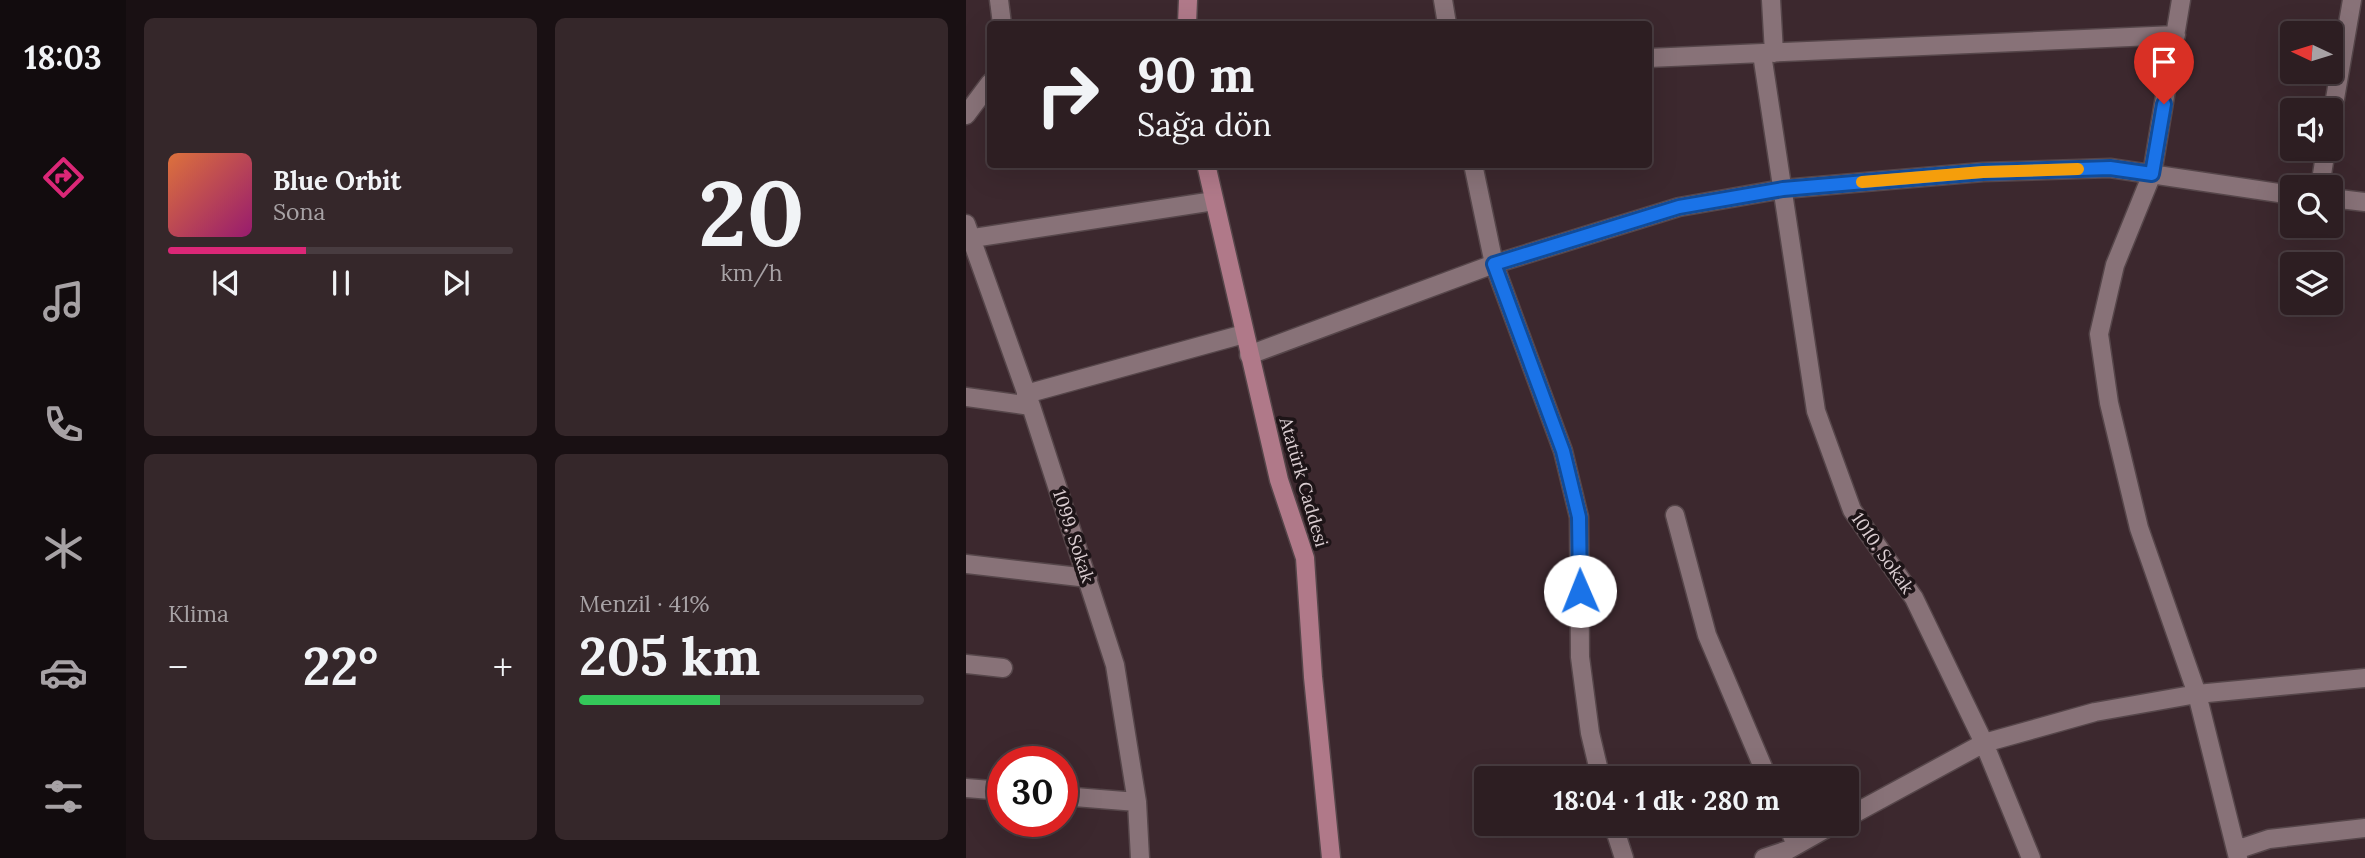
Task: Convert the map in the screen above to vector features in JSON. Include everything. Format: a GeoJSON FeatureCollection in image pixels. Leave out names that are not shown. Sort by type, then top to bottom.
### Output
{"type":"FeatureCollection","features":[{"type":"Feature","properties":{"kind":"main road"},"geometry":{"type":"LineString","coordinates":[[1187,21],[1188,0]]}},
{"type":"Feature","properties":{"kind":"main road","name":"Atatürk Caddesi"},"geometry":{"type":"LineString","coordinates":[[1207,168],[1279,480],[1305,558],[1313,677],[1331,858]]}},
{"type":"Feature","properties":{"kind":"street"},"geometry":{"type":"LineString","coordinates":[[999,0],[1002,21]]}},
{"type":"Feature","properties":{"kind":"street"},"geometry":{"type":"LineString","coordinates":[[1443,0],[1446,21]]}},
{"type":"Feature","properties":{"kind":"street","name":"1010. Sokak"},"geometry":{"type":"LineString","coordinates":[[1771,0],[1768,54],[1783,189],[1821,424],[1852,510],[1914,598],[1984,743],[2031,858]]}},
{"type":"Feature","properties":{"kind":"street"},"geometry":{"type":"LineString","coordinates":[[2181,0],[2152,174],[2115,265],[2099,334],[2109,403],[2139,528],[2197,694],[2237,854],[2269,839],[2365,828]]}},
{"type":"Feature","properties":{"kind":"street"},"geometry":{"type":"LineString","coordinates":[[2335,98],[2352,0]]}},
{"type":"Feature","properties":{"kind":"street"},"geometry":{"type":"LineString","coordinates":[[1652,58],[2176,35]]}},
{"type":"Feature","properties":{"kind":"street"},"geometry":{"type":"LineString","coordinates":[[966,115],[987,87]]}},
{"type":"Feature","properties":{"kind":"street"},"geometry":{"type":"LineString","coordinates":[[1474,168],[1494,264],[1563,451],[1579,517],[1580,657],[1598,766]]}},
{"type":"Feature","properties":{"kind":"street"},"geometry":{"type":"LineString","coordinates":[[1249,355],[1494,264],[1679,207],[1783,189],[1983,172],[2110,168],[2280,193]]}},
{"type":"Feature","properties":{"kind":"street"},"geometry":{"type":"LineString","coordinates":[[2343,199],[2365,202]]}},
{"type":"Feature","properties":{"kind":"street"},"geometry":{"type":"LineString","coordinates":[[967,235],[1214,201]]}},
{"type":"Feature","properties":{"kind":"street","name":"1099. Sokak"},"geometry":{"type":"LineString","coordinates":[[967,235],[1029,400],[1115,665],[1137,802],[1140,858]]}},
{"type":"Feature","properties":{"kind":"street"},"geometry":{"type":"LineString","coordinates":[[966,397],[1029,400],[1244,334]]}},
{"type":"Feature","properties":{"kind":"street"},"geometry":{"type":"LineString","coordinates":[[1675,514],[1707,635],[1762,766]]}},
{"type":"Feature","properties":{"kind":"street"},"geometry":{"type":"LineString","coordinates":[[966,564],[1088,578]]}},
{"type":"Feature","properties":{"kind":"street"},"geometry":{"type":"LineString","coordinates":[[966,664],[1003,668]]}},
{"type":"Feature","properties":{"kind":"street"},"geometry":{"type":"LineString","coordinates":[[1859,811],[1984,743],[2095,712],[2197,694],[2365,678]]}},
{"type":"Feature","properties":{"kind":"street"},"geometry":{"type":"LineString","coordinates":[[966,788],[987,790]]}},
{"type":"Feature","properties":{"kind":"street"},"geometry":{"type":"LineString","coordinates":[[1078,797],[1137,802]]}},
{"type":"Feature","properties":{"kind":"street"},"geometry":{"type":"LineString","coordinates":[[1617,836],[1624,858]]}},
{"type":"Feature","properties":{"kind":"street"},"geometry":{"type":"LineString","coordinates":[[1764,858],[1792,851],[1815,836]]}},
{"type":"Feature","properties":{"kind":"slow traffic"},"geometry":{"type":"LineString","coordinates":[[1862,182],[1983,172],[2078,169]]}},
{"type":"Feature","properties":{"kind":"route"},"geometry":{"type":"LineString","coordinates":[[1580,591],[1579,517],[1563,451],[1494,264],[1679,207],[1783,189],[1983,172],[2110,168],[2152,174],[2164,104]]}}]}
